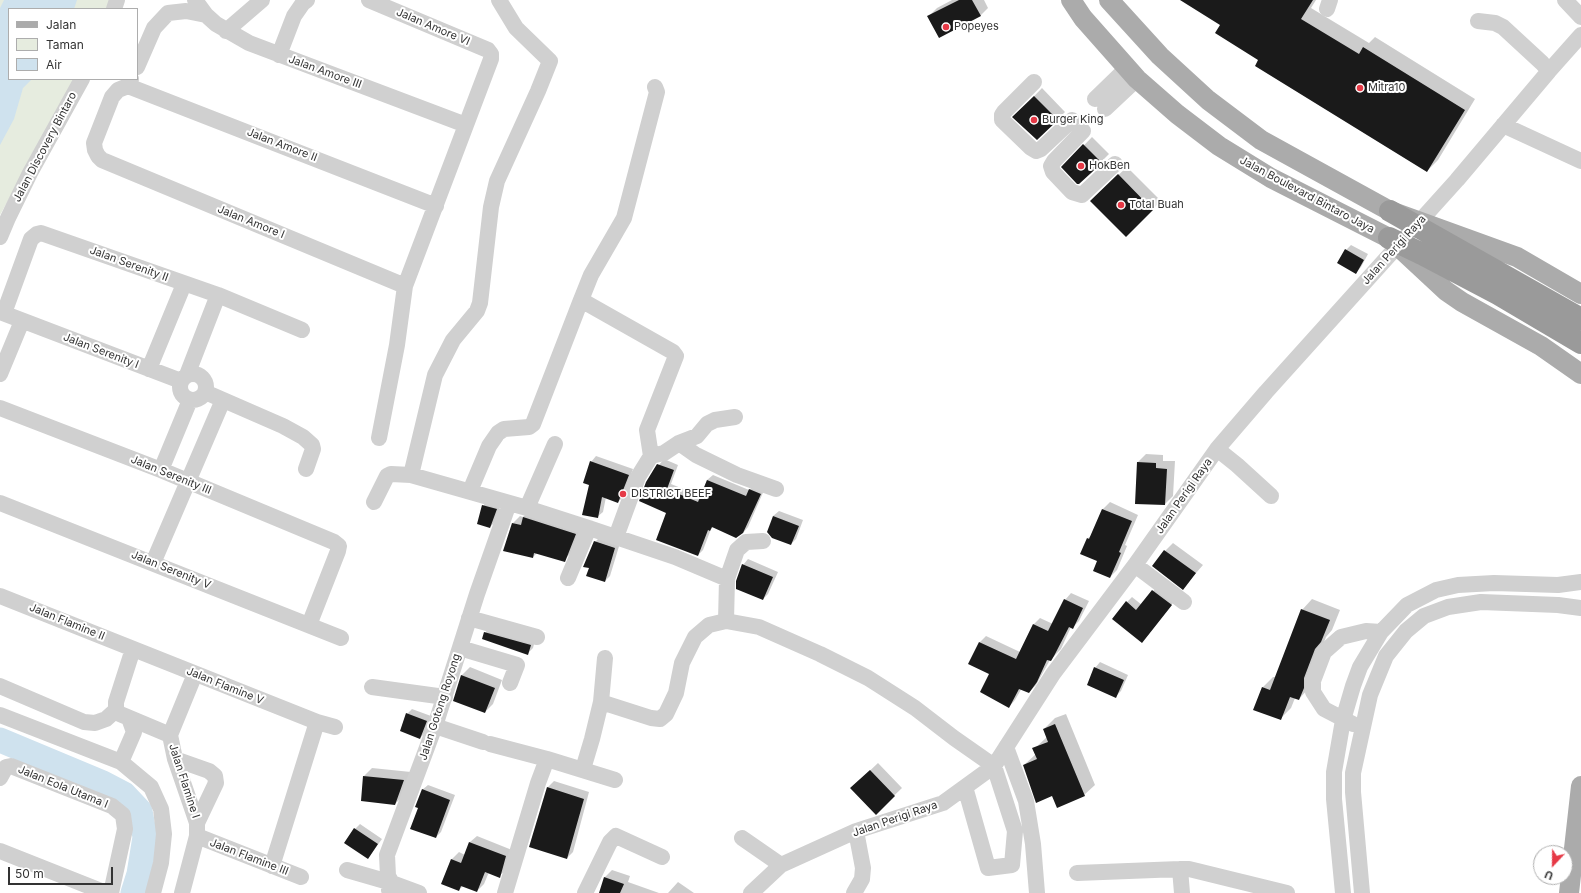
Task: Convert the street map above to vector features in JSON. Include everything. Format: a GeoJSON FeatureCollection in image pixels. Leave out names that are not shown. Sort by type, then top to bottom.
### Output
{"type":"FeatureCollection","features":[{"type":"Feature","properties":{"kind":"highway"},"geometry":{"type":"LineString","coordinates":[[1390,211],[1503,286],[1581,343]]}},
{"type":"Feature","properties":{"kind":"highway"},"geometry":{"type":"LineString","coordinates":[[1389,238],[1422,254],[1581,319]]}},
{"type":"Feature","properties":{"kind":"main road","name":"Jalan Boulevard Bintaro Jaya"},"geometry":{"type":"LineString","coordinates":[[1071,0],[1083,18],[1132,74],[1177,114],[1219,146],[1270,178],[1389,238],[1446,291],[1462,302],[1541,346]]}},
{"type":"Feature","properties":{"kind":"main road"},"geometry":{"type":"LineString","coordinates":[[1113,1],[1160,56],[1208,100],[1261,140],[1390,211],[1517,258],[1581,294]]}},
{"type":"Feature","properties":{"kind":"main road"},"geometry":{"type":"LineString","coordinates":[[1541,346],[1581,364]]}},
{"type":"Feature","properties":{"kind":"main road"},"geometry":{"type":"LineString","coordinates":[[1541,346],[1581,374]]}},
{"type":"Feature","properties":{"kind":"main road"},"geometry":{"type":"LineString","coordinates":[[1569,893],[1581,786]]}},
{"type":"Feature","properties":{"kind":"street","name":"Jalan Amore III"},"geometry":{"type":"LineString","coordinates":[[195,0],[206,15],[226,31],[249,44],[466,125]]}},
{"type":"Feature","properties":{"kind":"street"},"geometry":{"type":"LineString","coordinates":[[226,31],[262,0]]}},
{"type":"Feature","properties":{"kind":"street"},"geometry":{"type":"LineString","coordinates":[[279,55],[294,16],[303,3],[307,0]]}},
{"type":"Feature","properties":{"kind":"street","name":"Jalan Amore VI"},"geometry":{"type":"LineString","coordinates":[[369,0],[488,50],[491,54],[491,60],[466,125]]}},
{"type":"Feature","properties":{"kind":"street"},"geometry":{"type":"LineString","coordinates":[[411,475],[435,375],[453,340],[477,311],[480,303],[491,207],[497,181],[550,61],[516,28],[499,0]]}},
{"type":"Feature","properties":{"kind":"street"},"geometry":{"type":"LineString","coordinates":[[1565,0],[1581,17]]}},
{"type":"Feature","properties":{"kind":"street"},"geometry":{"type":"LineString","coordinates":[[138,62],[141,49],[154,28],[168,12],[186,11],[206,15]]}},
{"type":"Feature","properties":{"kind":"street"},"geometry":{"type":"LineString","coordinates":[[1478,21],[1495,23],[1503,27],[1542,63],[1548,71]]}},
{"type":"Feature","properties":{"kind":"street","name":"Jalan Perigi Raya"},"geometry":{"type":"LineString","coordinates":[[751,893],[780,865],[856,831],[943,803],[994,766],[1050,668],[1135,565],[1217,450],[1266,392],[1457,180],[1548,71],[1581,35]]}},
{"type":"Feature","properties":{"kind":"street"},"geometry":{"type":"LineString","coordinates":[[1100,104],[1132,74]]}},
{"type":"Feature","properties":{"kind":"street","name":"Jalan Discovery Bintaro"},"geometry":{"type":"LineString","coordinates":[[0,237],[30,173],[81,80]]}},
{"type":"Feature","properties":{"kind":"street"},"geometry":{"type":"LineString","coordinates":[[1034,82],[1004,112],[1002,115],[1002,120],[1036,151],[1041,149],[1072,120]]}},
{"type":"Feature","properties":{"kind":"street","name":"Jalan Amore I"},"geometry":{"type":"LineString","coordinates":[[129,83],[118,90],[112,97],[94,143],[95,150],[102,160],[405,286]]}},
{"type":"Feature","properties":{"kind":"street","name":"Jalan Amore II"},"geometry":{"type":"LineString","coordinates":[[129,83],[436,206]]}},
{"type":"Feature","properties":{"kind":"street"},"geometry":{"type":"LineString","coordinates":[[470,491],[489,446],[498,433],[504,429],[530,427],[533,424],[582,300],[590,275],[624,218],[657,92],[655,87]]}},
{"type":"Feature","properties":{"kind":"street"},"geometry":{"type":"LineString","coordinates":[[379,438],[397,345],[405,286],[466,125]]}},
{"type":"Feature","properties":{"kind":"street"},"geometry":{"type":"LineString","coordinates":[[1503,125],[1581,160]]}},
{"type":"Feature","properties":{"kind":"street"},"geometry":{"type":"LineString","coordinates":[[1083,131],[1054,160],[1051,166],[1053,172],[1072,192],[1082,194],[1115,164]]}},
{"type":"Feature","properties":{"kind":"street","name":"Jalan Serenity II"},"geometry":{"type":"LineString","coordinates":[[2,313],[31,239],[36,234],[41,233],[218,296],[302,330]]}},
{"type":"Feature","properties":{"kind":"street"},"geometry":{"type":"LineString","coordinates":[[149,369],[184,284]]}},
{"type":"Feature","properties":{"kind":"street"},"geometry":{"type":"LineString","coordinates":[[184,378],[192,374],[202,377],[205,382],[205,392],[199,399],[190,400],[180,391],[184,378],[218,296]]}},
{"type":"Feature","properties":{"kind":"street"},"geometry":{"type":"LineString","coordinates":[[582,300],[673,352],[676,356],[647,430],[651,456],[638,477],[616,537]]}},
{"type":"Feature","properties":{"kind":"street","name":"Jalan Serenity I"},"geometry":{"type":"LineString","coordinates":[[2,313],[149,369],[184,378]]}},
{"type":"Feature","properties":{"kind":"street"},"geometry":{"type":"LineString","coordinates":[[0,374],[22,321]]}},
{"type":"Feature","properties":{"kind":"street"},"geometry":{"type":"LineString","coordinates":[[205,392],[283,426],[303,437],[312,445],[306,469]]}},
{"type":"Feature","properties":{"kind":"street"},"geometry":{"type":"LineString","coordinates":[[161,470],[190,400]]}},
{"type":"Feature","properties":{"kind":"street"},"geometry":{"type":"LineString","coordinates":[[153,563],[224,400]]}},
{"type":"Feature","properties":{"kind":"street","name":"Jalan Serenity III"},"geometry":{"type":"LineString","coordinates":[[0,408],[161,470],[334,542],[339,546],[309,625]]}},
{"type":"Feature","properties":{"kind":"street"},"geometry":{"type":"LineString","coordinates":[[651,456],[664,453],[679,443],[697,436],[707,424],[715,420],[735,417]]}},
{"type":"Feature","properties":{"kind":"street"},"geometry":{"type":"LineString","coordinates":[[679,443],[696,455],[737,475],[776,489]]}},
{"type":"Feature","properties":{"kind":"street"},"geometry":{"type":"LineString","coordinates":[[527,508],[555,444]]}},
{"type":"Feature","properties":{"kind":"street"},"geometry":{"type":"LineString","coordinates":[[1217,450],[1238,465],[1272,496]]}},
{"type":"Feature","properties":{"kind":"street"},"geometry":{"type":"LineString","coordinates":[[374,502],[387,476],[391,474],[411,475],[527,508],[675,556],[727,579]]}},
{"type":"Feature","properties":{"kind":"street","name":"Jalan Serenity V"},"geometry":{"type":"LineString","coordinates":[[0,503],[341,638]]}},
{"type":"Feature","properties":{"kind":"street","name":"Jalan Gotong Royong"},"geometry":{"type":"LineString","coordinates":[[390,888],[387,855],[435,726],[469,618],[509,503]]}},
{"type":"Feature","properties":{"kind":"street"},"geometry":{"type":"LineString","coordinates":[[568,578],[589,528]]}},
{"type":"Feature","properties":{"kind":"street"},"geometry":{"type":"LineString","coordinates":[[726,621],[727,579],[737,550],[746,542],[763,541]]}},
{"type":"Feature","properties":{"kind":"street"},"geometry":{"type":"LineString","coordinates":[[1135,565],[1184,602]]}},
{"type":"Feature","properties":{"kind":"street"},"geometry":{"type":"LineString","coordinates":[[1343,893],[1334,799],[1334,772],[1344,720],[1360,667],[1381,632],[1407,604],[1436,590],[1458,585],[1494,583],[1558,585],[1581,582]]}},
{"type":"Feature","properties":{"kind":"street","name":"Jalan Flamine II"},"geometry":{"type":"LineString","coordinates":[[0,596],[134,649]]}},
{"type":"Feature","properties":{"kind":"street"},"geometry":{"type":"LineString","coordinates":[[1362,893],[1353,773],[1370,695],[1386,656],[1406,631],[1421,618],[1448,607],[1481,602],[1581,608]]}},
{"type":"Feature","properties":{"kind":"street"},"geometry":{"type":"LineString","coordinates":[[1407,604],[1421,618]]}},
{"type":"Feature","properties":{"kind":"street"},"geometry":{"type":"LineString","coordinates":[[469,618],[537,637]]}},
{"type":"Feature","properties":{"kind":"street"},"geometry":{"type":"LineString","coordinates":[[600,702],[650,718],[660,719],[666,714],[676,692],[682,663],[695,637],[709,625],[726,621],[759,628],[820,654],[868,678],[915,708],[994,766],[1015,831],[1012,865],[988,868],[965,787]]}},
{"type":"Feature","properties":{"kind":"street"},"geometry":{"type":"LineString","coordinates":[[1362,728],[1324,709],[1313,692],[1313,681],[1324,652],[1341,637],[1366,631],[1381,632]]}},
{"type":"Feature","properties":{"kind":"street"},"geometry":{"type":"LineString","coordinates":[[460,648],[517,665],[510,683]]}},
{"type":"Feature","properties":{"kind":"street"},"geometry":{"type":"LineString","coordinates":[[121,762],[127,720],[116,702],[134,649]]}},
{"type":"Feature","properties":{"kind":"street","name":"Jalan Flamine V"},"geometry":{"type":"LineString","coordinates":[[134,649],[317,722],[335,726]]}},
{"type":"Feature","properties":{"kind":"street"},"geometry":{"type":"LineString","coordinates":[[583,769],[592,739],[600,702],[605,658]]}},
{"type":"Feature","properties":{"kind":"street"},"geometry":{"type":"LineString","coordinates":[[170,735],[195,674]]}},
{"type":"Feature","properties":{"kind":"street"},"geometry":{"type":"LineString","coordinates":[[0,686],[84,722],[95,723],[106,719],[127,720]]}},
{"type":"Feature","properties":{"kind":"street"},"geometry":{"type":"LineString","coordinates":[[372,687],[445,697]]}},
{"type":"Feature","properties":{"kind":"street"},"geometry":{"type":"LineString","coordinates":[[0,715],[121,762],[151,787],[161,809],[164,834],[161,863],[153,893]]}},
{"type":"Feature","properties":{"kind":"street","name":"Jalan Flamine I"},"geometry":{"type":"LineString","coordinates":[[127,720],[151,727],[170,735],[175,759],[197,829]]}},
{"type":"Feature","properties":{"kind":"street"},"geometry":{"type":"LineString","coordinates":[[272,866],[317,722]]}},
{"type":"Feature","properties":{"kind":"street"},"geometry":{"type":"LineString","coordinates":[[435,726],[487,743],[583,769],[615,780]]}},
{"type":"Feature","properties":{"kind":"street"},"geometry":{"type":"LineString","coordinates":[[1006,747],[1026,801],[1037,893]]}},
{"type":"Feature","properties":{"kind":"street"},"geometry":{"type":"LineString","coordinates":[[175,759],[209,772],[215,776],[216,783],[197,829],[182,893]]}},
{"type":"Feature","properties":{"kind":"street"},"geometry":{"type":"LineString","coordinates":[[505,893],[538,783],[547,759]]}},
{"type":"Feature","properties":{"kind":"street","name":"Jalan Eola Utama I"},"geometry":{"type":"LineString","coordinates":[[0,778],[6,767],[11,766],[112,806],[123,816],[125,829],[111,893]]}},
{"type":"Feature","properties":{"kind":"street","name":"Jalan Flamine III"},"geometry":{"type":"LineString","coordinates":[[197,829],[272,866],[301,877]]}},
{"type":"Feature","properties":{"kind":"street"},"geometry":{"type":"LineString","coordinates":[[854,893],[862,880],[863,868],[856,831]]}},
{"type":"Feature","properties":{"kind":"street"},"geometry":{"type":"LineString","coordinates":[[586,893],[610,842],[616,836],[662,857]]}},
{"type":"Feature","properties":{"kind":"street"},"geometry":{"type":"LineString","coordinates":[[742,838],[780,865]]}},
{"type":"Feature","properties":{"kind":"street"},"geometry":{"type":"LineString","coordinates":[[0,851],[106,893]]}},
{"type":"Feature","properties":{"kind":"street"},"geometry":{"type":"LineString","coordinates":[[1077,873],[1180,869],[1199,871],[1287,893]]}},
{"type":"Feature","properties":{"kind":"street"},"geometry":{"type":"LineString","coordinates":[[1180,869],[1182,893]]}},
{"type":"Feature","properties":{"kind":"street"},"geometry":{"type":"LineString","coordinates":[[347,870],[390,888],[419,893]]}},
{"type":"Feature","properties":{"kind":"green space"},"geometry":{"type":"Polygon","coordinates":[[[0,0],[111,0],[110,8],[8,8],[8,80],[74,80],[0,215],[0,0]]]}},
{"type":"Feature","properties":{"kind":"water"},"geometry":{"type":"Polygon","coordinates":[[[4,0],[77,0],[74,8],[8,8],[8,80],[31,80],[23,88],[14,119],[0,145],[0,8],[4,0]]]}},
{"type":"Feature","properties":{"kind":"building","name":"Popeyes"},"geometry":{"type":"Polygon","coordinates":[[[959,0],[972,0],[981,16],[939,38],[927,16],[959,0]]]}},
{"type":"Feature","properties":{"kind":"building","name":"Mitra10"},"geometry":{"type":"Polygon","coordinates":[[[1180,0],[1313,0],[1301,19],[1359,54],[1363,47],[1465,110],[1427,172],[1255,66],[1258,60],[1215,33],[1220,25],[1180,0]]]}},
{"type":"Feature","properties":{"kind":"building","name":"Burger King"},"geometry":{"type":"Polygon","coordinates":[[[1034,96],[1058,120],[1037,140],[1012,117],[1034,96]]]}},
{"type":"Feature","properties":{"kind":"building","name":"HokBen"},"geometry":{"type":"Polygon","coordinates":[[[1083,144],[1102,163],[1079,184],[1077,184],[1061,167],[1083,144]]]}},
{"type":"Feature","properties":{"kind":"building","name":"Total Buah"},"geometry":{"type":"Polygon","coordinates":[[[1118,174],[1153,210],[1126,237],[1090,201],[1118,174]]]}},
{"type":"Feature","properties":{"kind":"building"},"geometry":{"type":"Polygon","coordinates":[[[1345,249],[1364,260],[1356,274],[1337,263],[1345,249]]]}},
{"type":"Feature","properties":{"kind":"building"},"geometry":{"type":"Polygon","coordinates":[[[590,461],[629,475],[618,503],[602,497],[598,518],[582,515],[589,485],[583,483],[590,461]]]}},
{"type":"Feature","properties":{"kind":"building"},"geometry":{"type":"Polygon","coordinates":[[[1137,462],[1156,463],[1156,468],[1167,469],[1165,505],[1135,504],[1137,462]]]}},
{"type":"Feature","properties":{"kind":"building"},"geometry":{"type":"Polygon","coordinates":[[[657,464],[674,470],[667,489],[698,502],[707,480],[746,496],[749,489],[761,494],[743,533],[736,538],[712,527],[710,531],[708,530],[698,556],[656,540],[666,513],[639,501],[646,482],[657,464]]]}},
{"type":"Feature","properties":{"kind":"building"},"geometry":{"type":"Polygon","coordinates":[[[482,505],[497,509],[490,528],[477,524],[482,505]]]}},
{"type":"Feature","properties":{"kind":"building"},"geometry":{"type":"Polygon","coordinates":[[[1102,509],[1132,521],[1119,552],[1121,553],[1110,578],[1093,571],[1097,561],[1080,554],[1087,538],[1089,539],[1102,509]]]}},
{"type":"Feature","properties":{"kind":"building"},"geometry":{"type":"Polygon","coordinates":[[[773,516],[799,526],[791,545],[772,538],[767,532],[773,516]]]}},
{"type":"Feature","properties":{"kind":"building"},"geometry":{"type":"Polygon","coordinates":[[[523,517],[576,534],[565,562],[534,553],[533,558],[503,551],[512,523],[521,525],[523,517]]]}},
{"type":"Feature","properties":{"kind":"building"},"geometry":{"type":"Polygon","coordinates":[[[594,541],[615,548],[605,582],[586,576],[589,568],[583,567],[594,541]]]}},
{"type":"Feature","properties":{"kind":"building"},"geometry":{"type":"Polygon","coordinates":[[[1164,550],[1196,573],[1183,590],[1152,566],[1164,550]]]}},
{"type":"Feature","properties":{"kind":"building"},"geometry":{"type":"Polygon","coordinates":[[[742,564],[773,577],[763,600],[736,589],[736,581],[742,564]]]}},
{"type":"Feature","properties":{"kind":"building"},"geometry":{"type":"Polygon","coordinates":[[[1152,590],[1172,605],[1142,643],[1112,619],[1126,601],[1136,610],[1152,590]]]}},
{"type":"Feature","properties":{"kind":"building"},"geometry":{"type":"Polygon","coordinates":[[[1064,599],[1083,608],[1073,629],[1069,627],[1051,661],[1047,660],[1037,682],[1029,693],[1019,689],[1009,708],[980,692],[989,674],[968,664],[979,642],[1016,659],[1033,624],[1048,631],[1064,599]]]}},
{"type":"Feature","properties":{"kind":"building"},"geometry":{"type":"Polygon","coordinates":[[[1301,609],[1330,620],[1321,642],[1315,649],[1304,678],[1304,688],[1299,700],[1290,697],[1281,720],[1253,710],[1262,687],[1270,690],[1301,609]]]}},
{"type":"Feature","properties":{"kind":"building"},"geometry":{"type":"Polygon","coordinates":[[[484,632],[531,645],[528,655],[482,639],[484,632]]]}},
{"type":"Feature","properties":{"kind":"building"},"geometry":{"type":"Polygon","coordinates":[[[1094,667],[1124,680],[1116,698],[1087,685],[1094,667]]]}},
{"type":"Feature","properties":{"kind":"building"},"geometry":{"type":"Polygon","coordinates":[[[461,675],[495,688],[485,713],[453,701],[461,675]]]}},
{"type":"Feature","properties":{"kind":"building"},"geometry":{"type":"Polygon","coordinates":[[[406,713],[427,721],[420,739],[400,731],[406,713]]]}},
{"type":"Feature","properties":{"kind":"building"},"geometry":{"type":"Polygon","coordinates":[[[1055,724],[1085,796],[1057,808],[1052,796],[1036,803],[1023,765],[1037,759],[1032,748],[1048,742],[1043,729],[1055,724]]]}},
{"type":"Feature","properties":{"kind":"building"},"geometry":{"type":"Polygon","coordinates":[[[870,770],[895,796],[876,815],[850,788],[870,770]]]}},
{"type":"Feature","properties":{"kind":"building"},"geometry":{"type":"Polygon","coordinates":[[[363,776],[404,780],[395,805],[361,801],[363,776]]]}},
{"type":"Feature","properties":{"kind":"building"},"geometry":{"type":"Polygon","coordinates":[[[547,787],[584,799],[567,859],[529,847],[547,787]]]}},
{"type":"Feature","properties":{"kind":"building"},"geometry":{"type":"Polygon","coordinates":[[[422,789],[450,800],[436,838],[410,829],[418,808],[415,807],[422,789]]]}},
{"type":"Feature","properties":{"kind":"building"},"geometry":{"type":"Polygon","coordinates":[[[354,828],[378,844],[368,859],[344,843],[354,828]]]}},
{"type":"Feature","properties":{"kind":"building"},"geometry":{"type":"Polygon","coordinates":[[[469,842],[506,856],[500,878],[485,872],[477,892],[461,886],[459,891],[441,884],[451,859],[461,863],[469,842]]]}},
{"type":"Feature","properties":{"kind":"building"},"geometry":{"type":"Polygon","coordinates":[[[604,877],[624,884],[620,893],[599,893],[604,877]]]}},
{"type":"Feature","properties":{"kind":"waterway"},"geometry":{"type":"LineString","coordinates":[[0,740],[103,783],[124,794],[140,811],[145,837],[139,874],[133,893]]}},
{"type":"Feature","properties":{"kind":"place","name":"Popeyes"},"geometry":{"type":"Point","coordinates":[946,27]}},
{"type":"Feature","properties":{"kind":"place","name":"Mitra10"},"geometry":{"type":"Point","coordinates":[1360,88]}},
{"type":"Feature","properties":{"kind":"place","name":"Burger King"},"geometry":{"type":"Point","coordinates":[1034,120]}},
{"type":"Feature","properties":{"kind":"place","name":"HokBen"},"geometry":{"type":"Point","coordinates":[1081,166]}},
{"type":"Feature","properties":{"kind":"place","name":"Total Buah"},"geometry":{"type":"Point","coordinates":[1121,205]}},
{"type":"Feature","properties":{"kind":"place","name":"DISTRICT BEEF"},"geometry":{"type":"Point","coordinates":[623,494]}}]}
